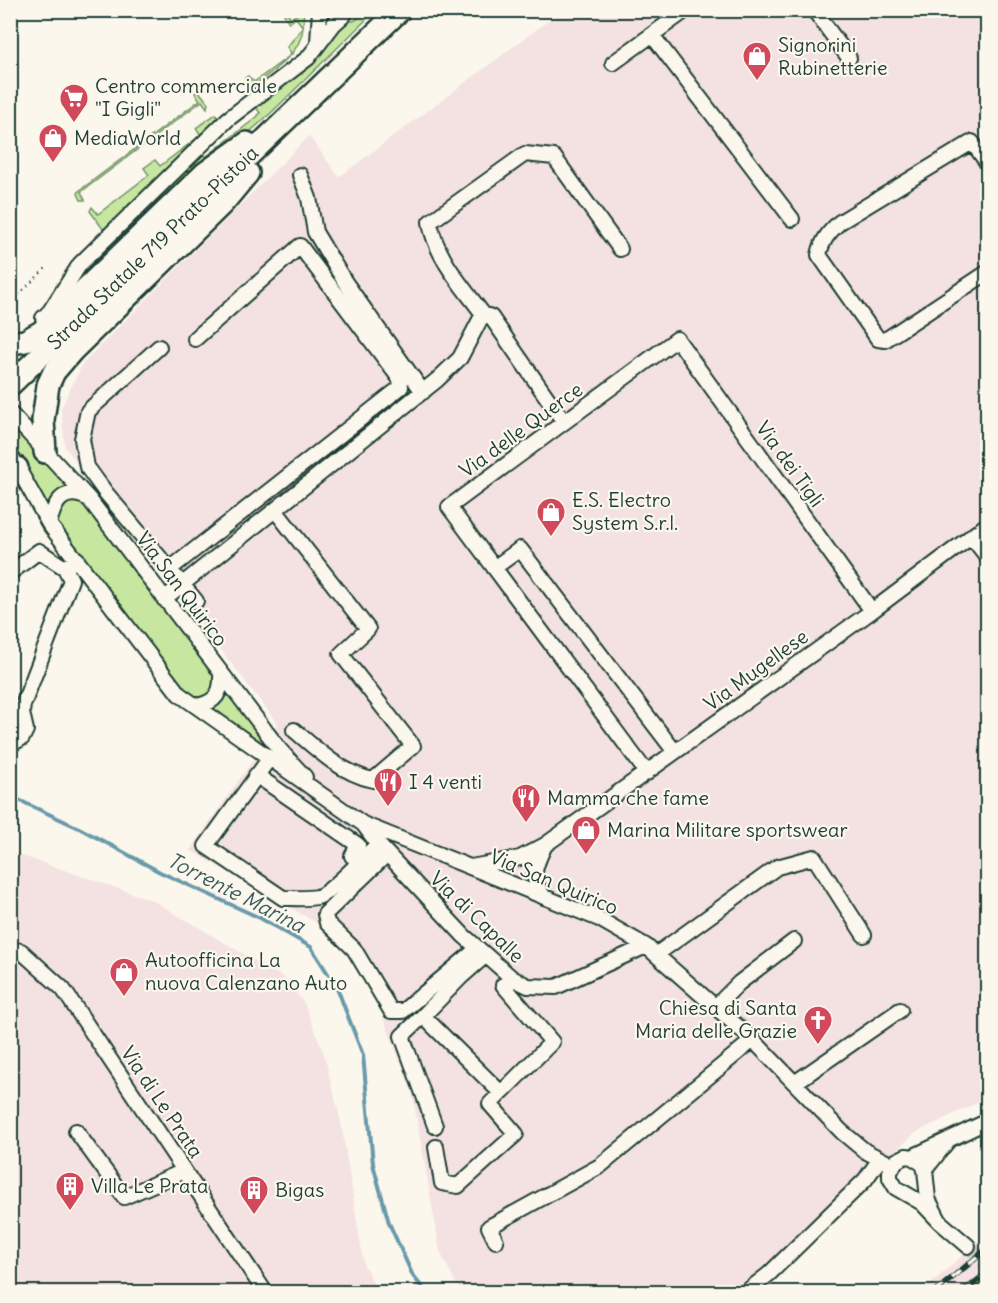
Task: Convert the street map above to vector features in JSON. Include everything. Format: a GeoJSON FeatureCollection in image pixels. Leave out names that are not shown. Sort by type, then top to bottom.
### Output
{"type":"FeatureCollection","features":[{"type":"Feature","properties":{"kind":"highway"},"geometry":{"type":"LineString","coordinates":[[361,48],[390,10]]}},
{"type":"Feature","properties":{"kind":"highway","name":"Strada Statale 719 Prato-Pistoia"},"geometry":{"type":"LineString","coordinates":[[10,386],[400,10]]}},
{"type":"Feature","properties":{"kind":"highway"},"geometry":{"type":"LineString","coordinates":[[361,48],[411,10]]}},
{"type":"Feature","properties":{"kind":"highway"},"geometry":{"type":"LineString","coordinates":[[10,342],[26,341],[41,332],[205,173],[308,99]]}},
{"type":"Feature","properties":{"kind":"highway"},"geometry":{"type":"LineString","coordinates":[[45,452],[45,398],[54,372],[72,351],[223,203],[308,99]]}},
{"type":"Feature","properties":{"kind":"street"},"geometry":{"type":"LineString","coordinates":[[317,44],[320,10]]}},
{"type":"Feature","properties":{"kind":"street"},"geometry":{"type":"LineString","coordinates":[[327,10],[337,15],[350,13]]}},
{"type":"Feature","properties":{"kind":"street"},"geometry":{"type":"LineString","coordinates":[[613,63],[686,10]]}},
{"type":"Feature","properties":{"kind":"street"},"geometry":{"type":"LineString","coordinates":[[813,10],[849,58]]}},
{"type":"Feature","properties":{"kind":"street"},"geometry":{"type":"LineString","coordinates":[[10,342],[35,326],[50,311],[80,264],[228,119],[308,58],[334,24],[350,13]]}},
{"type":"Feature","properties":{"kind":"street"},"geometry":{"type":"LineString","coordinates":[[652,35],[792,219]]}},
{"type":"Feature","properties":{"kind":"street"},"geometry":{"type":"LineString","coordinates":[[987,164],[972,142],[840,222],[822,243],[819,255],[878,339],[885,340],[987,272]]}},
{"type":"Feature","properties":{"kind":"street"},"geometry":{"type":"LineString","coordinates":[[564,422],[491,317],[483,314],[440,252],[432,235],[430,222],[525,154],[554,157],[620,249]]}},
{"type":"Feature","properties":{"kind":"street"},"geometry":{"type":"LineString","coordinates":[[300,175],[309,198],[315,232],[365,310],[423,392]]}},
{"type":"Feature","properties":{"kind":"street"},"geometry":{"type":"LineString","coordinates":[[170,569],[401,387],[400,379],[300,246],[195,339]]}},
{"type":"Feature","properties":{"kind":"street"},"geometry":{"type":"LineString","coordinates":[[164,599],[423,392],[460,358],[483,314]]}},
{"type":"Feature","properties":{"kind":"street","name":"Via delle Querce"},"geometry":{"type":"LineString","coordinates":[[646,773],[449,507],[677,339]]}},
{"type":"Feature","properties":{"kind":"street","name":"Via dei Tigli"},"geometry":{"type":"LineString","coordinates":[[677,339],[872,611]]}},
{"type":"Feature","properties":{"kind":"street"},"geometry":{"type":"LineString","coordinates":[[159,347],[88,411],[81,439],[87,467],[196,601]]}},
{"type":"Feature","properties":{"kind":"street","name":"Via San Quirico"},"geometry":{"type":"LineString","coordinates":[[10,413],[89,499],[280,750],[319,791]]}},
{"type":"Feature","properties":{"kind":"street","name":"Via San Quirico"},"geometry":{"type":"LineString","coordinates":[[13,463],[49,524],[179,694],[363,824],[599,920],[651,950]]}},
{"type":"Feature","properties":{"kind":"street"},"geometry":{"type":"LineString","coordinates":[[49,524],[57,501],[63,496],[81,495],[89,499]]}},
{"type":"Feature","properties":{"kind":"street"},"geometry":{"type":"LineString","coordinates":[[274,510],[368,629],[341,654],[413,746],[373,780],[359,777],[339,766],[294,730]]}},
{"type":"Feature","properties":{"kind":"street","name":"Via Mugellese"},"geometry":{"type":"LineString","coordinates":[[469,867],[520,858],[545,845],[872,611],[987,524]]}},
{"type":"Feature","properties":{"kind":"street"},"geometry":{"type":"LineString","coordinates":[[971,536],[987,558]]}},
{"type":"Feature","properties":{"kind":"street"},"geometry":{"type":"LineString","coordinates":[[494,568],[520,549],[675,752]]}},
{"type":"Feature","properties":{"kind":"street"},"geometry":{"type":"LineString","coordinates":[[10,573],[39,551],[65,568],[71,580],[23,705],[22,713],[26,730],[21,738],[10,745]]}},
{"type":"Feature","properties":{"kind":"street"},"geometry":{"type":"LineString","coordinates":[[65,568],[76,559]]}},
{"type":"Feature","properties":{"kind":"street"},"geometry":{"type":"LineString","coordinates":[[196,706],[207,704],[213,699],[222,684],[221,674]]}},
{"type":"Feature","properties":{"kind":"street"},"geometry":{"type":"LineString","coordinates":[[269,759],[206,846],[283,898],[318,897],[360,861],[382,849]]}},
{"type":"Feature","properties":{"kind":"street"},"geometry":{"type":"LineString","coordinates":[[256,775],[358,845],[352,855],[360,861]]}},
{"type":"Feature","properties":{"kind":"street","name":"Via di Capalle"},"geometry":{"type":"LineString","coordinates":[[363,824],[382,849],[440,911],[512,978],[528,986],[556,987],[612,961],[651,950],[777,867],[814,857],[864,935]]}},
{"type":"Feature","properties":{"kind":"street","name":"Via Mugellese"},"geometry":{"type":"LineString","coordinates":[[515,886],[534,867],[545,845]]}},
{"type":"Feature","properties":{"kind":"street"},"geometry":{"type":"LineString","coordinates":[[382,849],[324,914],[327,923],[354,949],[391,1011],[403,1011],[482,951]]}},
{"type":"Feature","properties":{"kind":"street"},"geometry":{"type":"LineString","coordinates":[[515,886],[513,874],[520,858]]}},
{"type":"Feature","properties":{"kind":"street"},"geometry":{"type":"LineString","coordinates":[[534,867],[537,886],[544,897]]}},
{"type":"Feature","properties":{"kind":"street"},"geometry":{"type":"LineString","coordinates":[[716,1006],[738,983],[794,941]]}},
{"type":"Feature","properties":{"kind":"street","name":"Via di Le Prata"},"geometry":{"type":"LineString","coordinates":[[10,949],[21,951],[63,989],[265,1293]]}},
{"type":"Feature","properties":{"kind":"street"},"geometry":{"type":"LineString","coordinates":[[651,950],[753,1040],[842,1132],[865,1151],[886,1162],[892,1183],[896,1188],[922,1203],[968,1246]]}},
{"type":"Feature","properties":{"kind":"street"},"geometry":{"type":"LineString","coordinates":[[435,1126],[402,1036],[461,977],[482,951]]}},
{"type":"Feature","properties":{"kind":"street"},"geometry":{"type":"LineString","coordinates":[[436,1147],[442,1183],[458,1186],[516,1134],[490,1104],[552,1042],[503,985]]}},
{"type":"Feature","properties":{"kind":"street"},"geometry":{"type":"LineString","coordinates":[[795,1083],[900,1010]]}},
{"type":"Feature","properties":{"kind":"street"},"geometry":{"type":"LineString","coordinates":[[423,1016],[501,1093]]}},
{"type":"Feature","properties":{"kind":"street"},"geometry":{"type":"LineString","coordinates":[[496,1241],[489,1227],[600,1166],[753,1040]]}},
{"type":"Feature","properties":{"kind":"street"},"geometry":{"type":"LineString","coordinates":[[746,1293],[769,1274],[886,1162],[901,1157],[912,1157],[987,1121]]}},
{"type":"Feature","properties":{"kind":"street"},"geometry":{"type":"LineString","coordinates":[[76,1131],[124,1197],[184,1171]]}},
{"type":"Feature","properties":{"kind":"street"},"geometry":{"type":"LineString","coordinates":[[905,1192],[918,1188],[949,1141]]}},
{"type":"Feature","properties":{"kind":"street"},"geometry":{"type":"LineString","coordinates":[[912,1157],[918,1160],[925,1175],[928,1199],[940,1222]]}},
{"type":"Feature","properties":{"kind":"path"},"geometry":{"type":"LineString","coordinates":[[10,303],[46,268]]}},
{"type":"Feature","properties":{"kind":"shaded area"},"geometry":{"type":"Polygon","coordinates":[[[967,10],[987,24],[987,1098],[915,1133],[746,1292],[460,1292],[440,1252],[412,1092],[369,981],[320,925],[190,850],[278,724],[65,447],[61,408],[83,363],[309,136],[339,177],[556,15],[553,11],[967,10]]]}},
{"type":"Feature","properties":{"kind":"shaded area"},"geometry":{"type":"Polygon","coordinates":[[[11,852],[152,900],[286,979],[304,1003],[323,1051],[341,1122],[364,1265],[378,1292],[11,1292],[11,852]]]}},
{"type":"Feature","properties":{"kind":"shaded area"},"geometry":{"type":"Polygon","coordinates":[[[987,1234],[987,1284],[978,1292],[921,1292],[987,1234]]]}},
{"type":"Feature","properties":{"kind":"green space"},"geometry":{"type":"Polygon","coordinates":[[[286,11],[291,18],[303,11],[303,26],[296,18],[289,23],[284,14],[286,11]]]}},
{"type":"Feature","properties":{"kind":"green space"},"geometry":{"type":"Polygon","coordinates":[[[366,11],[375,11],[273,111],[73,291],[79,275],[90,261],[112,246],[202,155],[207,156],[257,117],[260,113],[256,107],[313,63],[341,24],[356,20],[366,11]]]}},
{"type":"Feature","properties":{"kind":"green space"},"geometry":{"type":"Polygon","coordinates":[[[302,28],[301,36],[292,53],[287,47],[302,28]]]}},
{"type":"Feature","properties":{"kind":"green space"},"geometry":{"type":"Polygon","coordinates":[[[290,56],[255,85],[250,86],[245,78],[248,76],[254,82],[290,56]]]}},
{"type":"Feature","properties":{"kind":"green space"},"geometry":{"type":"Polygon","coordinates":[[[198,90],[208,103],[207,108],[202,101],[81,192],[85,200],[81,200],[79,191],[200,100],[195,93],[198,90]]]}},
{"type":"Feature","properties":{"kind":"green space"},"geometry":{"type":"Polygon","coordinates":[[[216,114],[218,120],[108,229],[103,229],[90,211],[92,207],[98,214],[149,175],[144,168],[155,160],[160,166],[201,135],[196,128],[216,114]]]}},
{"type":"Feature","properties":{"kind":"green space"},"geometry":{"type":"Polygon","coordinates":[[[10,420],[76,490],[46,512],[11,445],[10,420]]]}},
{"type":"Feature","properties":{"kind":"green space"},"geometry":{"type":"Polygon","coordinates":[[[69,499],[86,503],[214,672],[217,678],[211,695],[199,700],[187,696],[58,527],[57,511],[69,499]]]}},
{"type":"Feature","properties":{"kind":"green space"},"geometry":{"type":"Polygon","coordinates":[[[226,687],[275,754],[205,708],[226,687]]]}},
{"type":"Feature","properties":{"kind":"waterway","name":"Torrente Marina"},"geometry":{"type":"LineString","coordinates":[[10,796],[79,828],[160,872],[260,918],[311,947],[337,988],[363,1055],[373,1164],[389,1223],[413,1276],[426,1292]]}},
{"type":"Feature","properties":{"kind":"tunnel"},"geometry":{"type":"LineString","coordinates":[[968,1246],[988,1266]]}},
{"type":"Feature","properties":{"kind":"railway"},"geometry":{"type":"LineString","coordinates":[[935,1292],[988,1248]]}},
{"type":"Feature","properties":{"kind":"railway"},"geometry":{"type":"LineString","coordinates":[[963,1292],[988,1272]]}},
{"type":"Feature","properties":{"kind":"place","name":"Signorini Rubinetterie"},"geometry":{"type":"Point","coordinates":[757,82]}},
{"type":"Feature","properties":{"kind":"place","name":"Centro commerciale \"I Gigli\""},"geometry":{"type":"Point","coordinates":[74,124]}},
{"type":"Feature","properties":{"kind":"place","name":"MediaWorld"},"geometry":{"type":"Point","coordinates":[53,164]}},
{"type":"Feature","properties":{"kind":"place","name":"E.S. Electro System S.r.l."},"geometry":{"type":"Point","coordinates":[551,538]}},
{"type":"Feature","properties":{"kind":"place","name":"I 4 venti"},"geometry":{"type":"Point","coordinates":[388,808]}},
{"type":"Feature","properties":{"kind":"place","name":"Mamma che fame"},"geometry":{"type":"Point","coordinates":[526,824]}},
{"type":"Feature","properties":{"kind":"place","name":"Marina Militare sportswear"},"geometry":{"type":"Point","coordinates":[586,856]}},
{"type":"Feature","properties":{"kind":"place","name":"Autoofficina La nuova Calenzano Auto"},"geometry":{"type":"Point","coordinates":[124,998]}},
{"type":"Feature","properties":{"kind":"place","name":"Chiesa di Santa Maria delle Grazie"},"geometry":{"type":"Point","coordinates":[818,1046]}},
{"type":"Feature","properties":{"kind":"place","name":"Villa Le Prata"},"geometry":{"type":"Point","coordinates":[70,1212]}},
{"type":"Feature","properties":{"kind":"place","name":"Bigas"},"geometry":{"type":"Point","coordinates":[254,1216]}}]}
